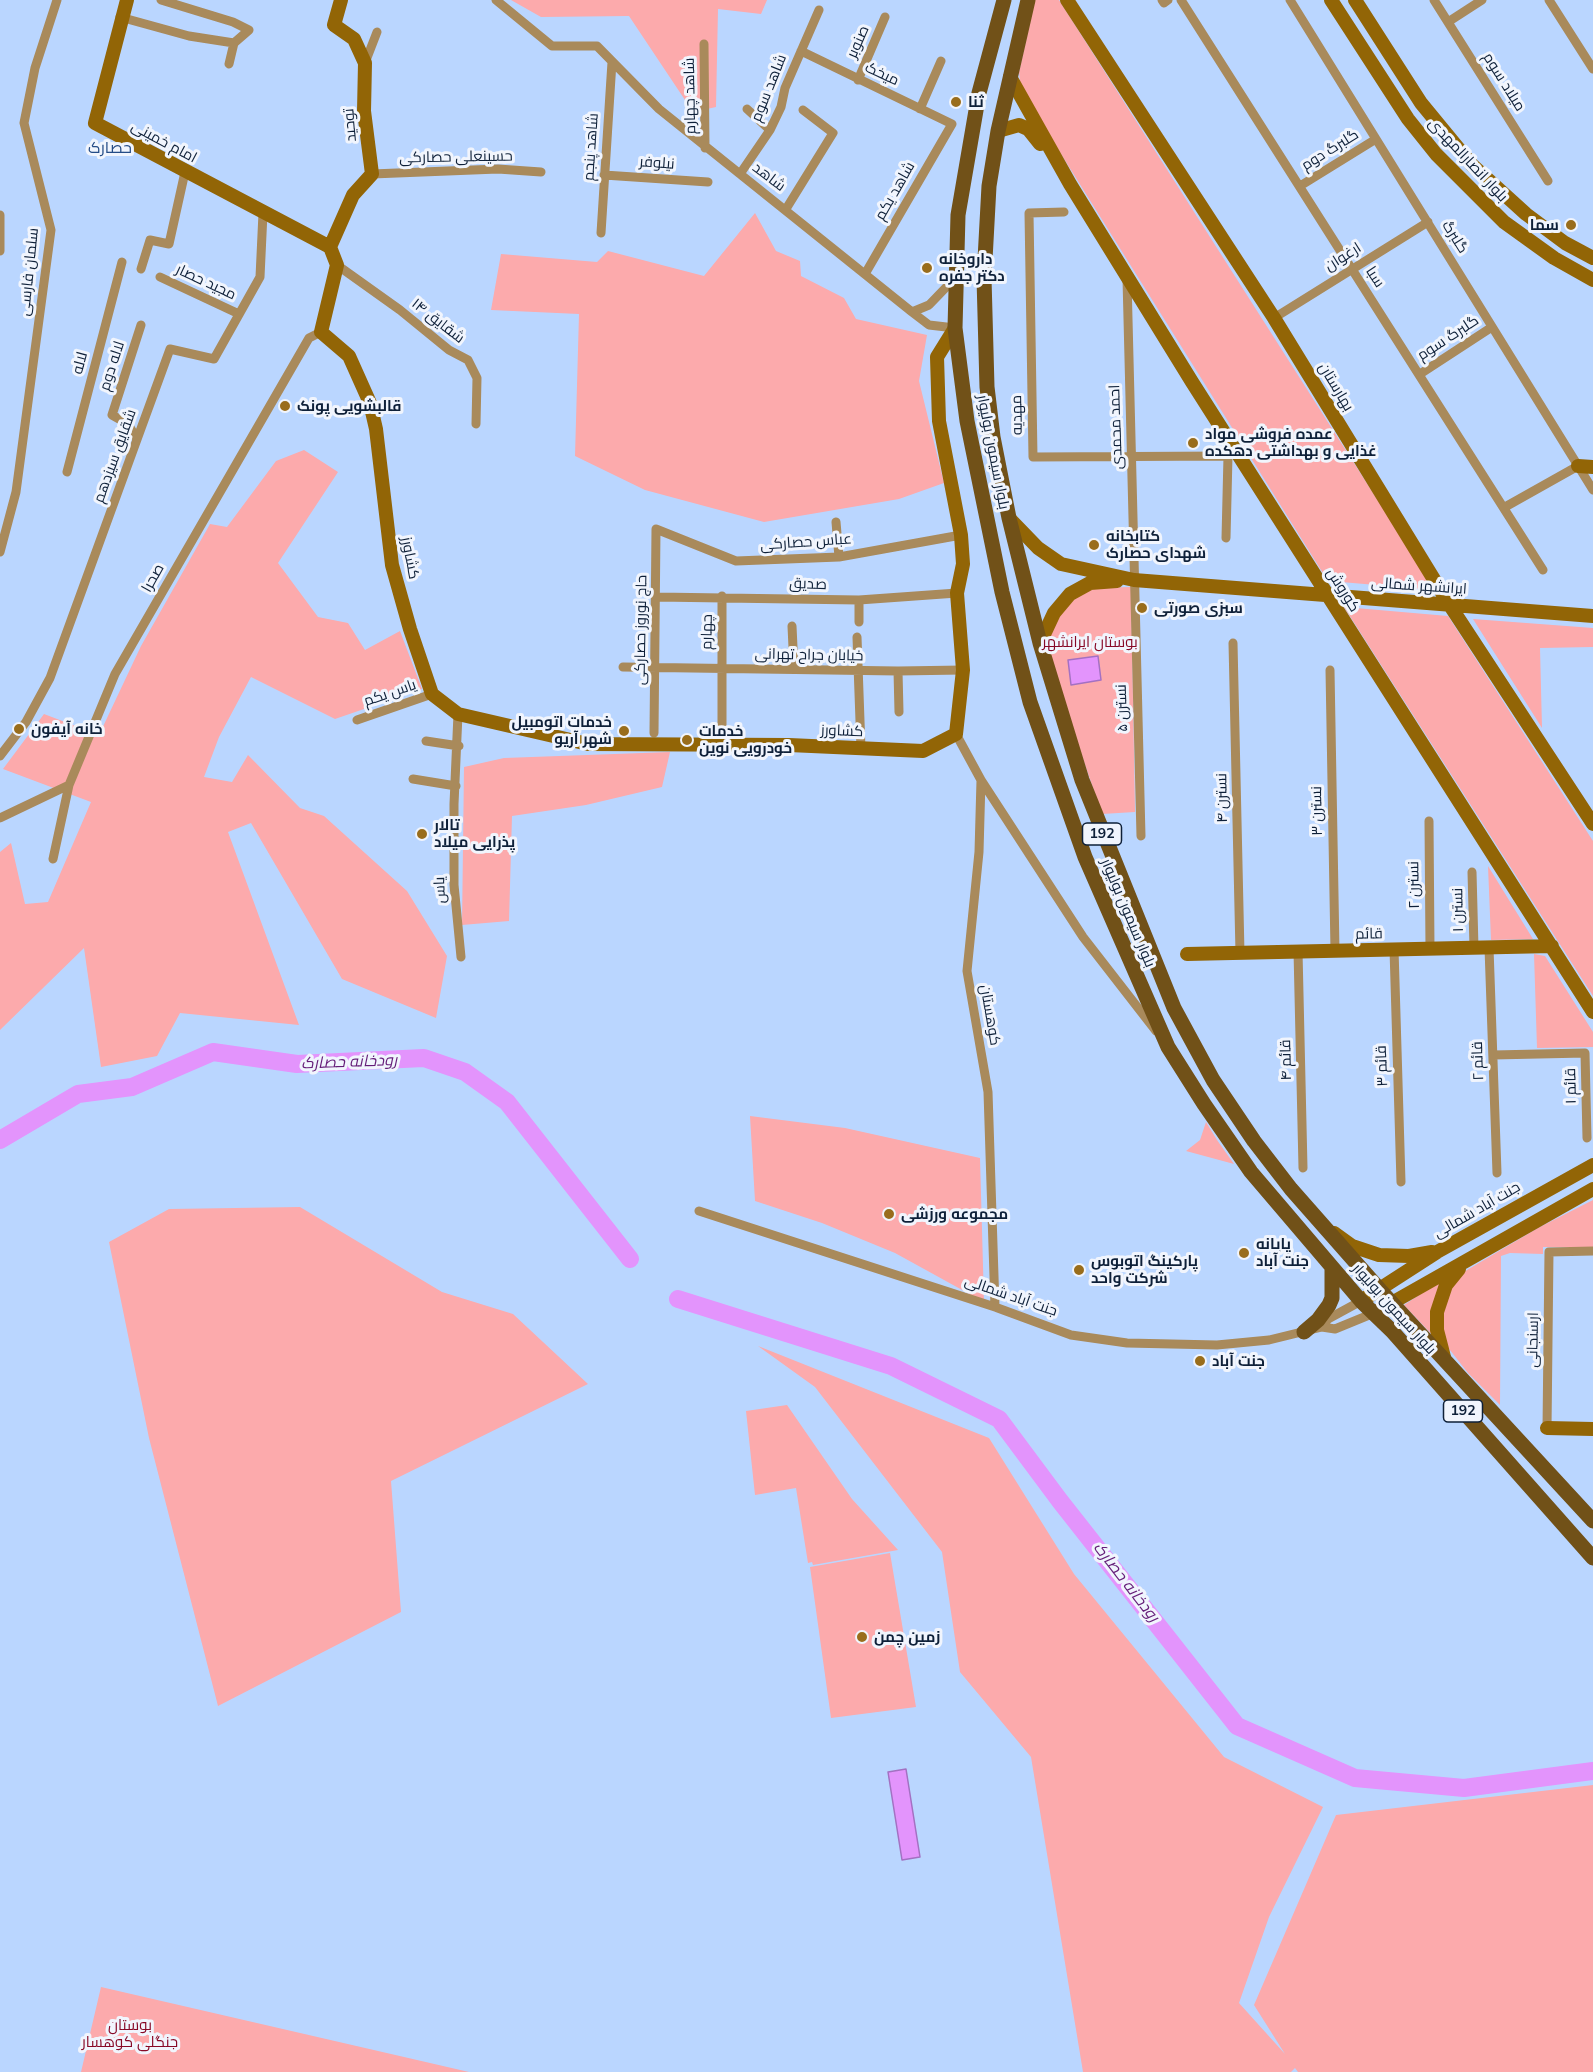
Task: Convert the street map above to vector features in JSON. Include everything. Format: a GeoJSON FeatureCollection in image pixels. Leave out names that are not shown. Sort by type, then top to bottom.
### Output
{"type":"FeatureCollection","features":[{"type":"Feature","properties":{"kind":"main road","name":"بلوار سیمون بولیوار"},"geometry":{"type":"LineString","coordinates":[[1004,0],[980,93],[958,215],[956,327],[970,440],[1002,592],[1030,702],[1084,857],[1168,1047],[1251,1172],[1361,1301],[1593,1558]]}},
{"type":"Feature","properties":{"kind":"main road","name":"بلوار سیمون بولیوار"},"geometry":{"type":"LineString","coordinates":[[1028,0],[998,131],[989,186],[985,336],[993,437],[1009,518],[1040,643],[1082,780],[1174,1008],[1213,1080],[1254,1141],[1291,1189],[1380,1290],[1593,1521]]}},
{"type":"Feature","properties":{"kind":"main road"},"geometry":{"type":"LineString","coordinates":[[1304,1332],[1318,1320],[1329,1305],[1332,1298],[1332,1267]]}},
{"type":"Feature","properties":{"kind":"street","name":"سلمان فارسی"},"geometry":{"type":"LineString","coordinates":[[0,552],[16,492],[51,230],[24,123],[35,68],[57,0]]}},
{"type":"Feature","properties":{"kind":"street","name":"امام خمینی"},"geometry":{"type":"LineString","coordinates":[[127,0],[120,17],[95,123],[330,247]]}},
{"type":"Feature","properties":{"kind":"street"},"geometry":{"type":"LineString","coordinates":[[161,0],[233,22],[249,30],[234,43],[229,64]]}},
{"type":"Feature","properties":{"kind":"street","name":"توحید"},"geometry":{"type":"LineString","coordinates":[[341,0],[334,25],[354,39],[365,63],[364,111],[372,174]]}},
{"type":"Feature","properties":{"kind":"street","name":"شاهد"},"geometry":{"type":"LineString","coordinates":[[496,0],[552,46],[597,46],[659,109],[705,148],[786,209],[912,312],[929,325],[956,327]]}},
{"type":"Feature","properties":{"kind":"street","name":"بهارستان"},"geometry":{"type":"LineString","coordinates":[[1067,0],[1274,318],[1449,604],[1593,824]]}},
{"type":"Feature","properties":{"kind":"street","name":"سبا"},"geometry":{"type":"LineString","coordinates":[[1181,0],[1544,570]]}},
{"type":"Feature","properties":{"kind":"street","name":"گلبرگ"},"geometry":{"type":"LineString","coordinates":[[1290,0],[1593,490]]}},
{"type":"Feature","properties":{"kind":"street","name":"بلوار انصارالمهدی"},"geometry":{"type":"LineString","coordinates":[[1331,0],[1408,119],[1436,154],[1504,222],[1554,258],[1593,280]]}},
{"type":"Feature","properties":{"kind":"street","name":"بلوار انصارالمهدی"},"geometry":{"type":"LineString","coordinates":[[1355,0],[1426,111],[1472,165],[1526,214],[1565,243],[1593,258]]}},
{"type":"Feature","properties":{"kind":"street","name":"میلاد سوم"},"geometry":{"type":"LineString","coordinates":[[1434,0],[1548,181]]}},
{"type":"Feature","properties":{"kind":"street"},"geometry":{"type":"LineString","coordinates":[[1448,22],[1482,0]]}},
{"type":"Feature","properties":{"kind":"street"},"geometry":{"type":"LineString","coordinates":[[1549,0],[1593,69]]}},
{"type":"Feature","properties":{"kind":"street","name":"شاهد سوم"},"geometry":{"type":"LineString","coordinates":[[740,174],[770,130],[819,10]]}},
{"type":"Feature","properties":{"kind":"street"},"geometry":{"type":"LineString","coordinates":[[120,17],[203,39],[234,43]]}},
{"type":"Feature","properties":{"kind":"street","name":"صنوبر"},"geometry":{"type":"LineString","coordinates":[[858,80],[885,17]]}},
{"type":"Feature","properties":{"kind":"street"},"geometry":{"type":"LineString","coordinates":[[365,63],[377,32]]}},
{"type":"Feature","properties":{"kind":"street","name":"شاهد چهارم"},"geometry":{"type":"LineString","coordinates":[[704,44],[705,148]]}},
{"type":"Feature","properties":{"kind":"street","name":"میخک"},"geometry":{"type":"LineString","coordinates":[[801,51],[952,124]]}},
{"type":"Feature","properties":{"kind":"street"},"geometry":{"type":"LineString","coordinates":[[920,109],[941,61]]}},
{"type":"Feature","properties":{"kind":"street","name":"شاهد پنجم"},"geometry":{"type":"LineString","coordinates":[[600,233],[612,62]]}},
{"type":"Feature","properties":{"kind":"street"},"geometry":{"type":"LineString","coordinates":[[1010,77],[1070,184]]}},
{"type":"Feature","properties":{"kind":"street"},"geometry":{"type":"LineString","coordinates":[[747,109],[770,130]]}},
{"type":"Feature","properties":{"kind":"street"},"geometry":{"type":"LineString","coordinates":[[786,209],[832,133],[803,110]]}},
{"type":"Feature","properties":{"kind":"street","name":"شاهد یکم"},"geometry":{"type":"LineString","coordinates":[[865,274],[952,124]]}},
{"type":"Feature","properties":{"kind":"street"},"geometry":{"type":"LineString","coordinates":[[998,131],[1019,125],[1028,129],[1070,184]]}},
{"type":"Feature","properties":{"kind":"street","name":"گلبرگ دوم"},"geometry":{"type":"LineString","coordinates":[[1300,186],[1376,139]]}},
{"type":"Feature","properties":{"kind":"street","name":"حسینعلی حصارکی"},"geometry":{"type":"LineString","coordinates":[[372,174],[498,169],[541,172]]}},
{"type":"Feature","properties":{"kind":"street"},"geometry":{"type":"LineString","coordinates":[[141,269],[150,240],[169,244],[185,172]]}},
{"type":"Feature","properties":{"kind":"street"},"geometry":{"type":"LineString","coordinates":[[321,332],[337,265],[330,247],[353,195],[372,174]]}},
{"type":"Feature","properties":{"kind":"street","name":"نیلوفر"},"geometry":{"type":"LineString","coordinates":[[604,175],[708,182]]}},
{"type":"Feature","properties":{"kind":"street","name":"کوروش"},"geometry":{"type":"LineString","coordinates":[[1070,184],[1327,595],[1593,1012]]}},
{"type":"Feature","properties":{"kind":"street","name":"مهدیه"},"geometry":{"type":"LineString","coordinates":[[1064,212],[1029,213],[1033,457],[1228,456],[1226,538]]}},
{"type":"Feature","properties":{"kind":"street","name":"شقایق سیزدهم"},"geometry":{"type":"LineString","coordinates":[[0,756],[26,722],[50,678],[170,349],[214,359],[260,277],[263,213]]}},
{"type":"Feature","properties":{"kind":"street"},"geometry":{"type":"LineString","coordinates":[[0,215],[0,251]]}},
{"type":"Feature","properties":{"kind":"street","name":"ارغوان"},"geometry":{"type":"LineString","coordinates":[[1274,318],[1428,222]]}},
{"type":"Feature","properties":{"kind":"street","name":"لاله"},"geometry":{"type":"LineString","coordinates":[[67,472],[122,262]]}},
{"type":"Feature","properties":{"kind":"street","name":"شقایق ۱۴"},"geometry":{"type":"LineString","coordinates":[[337,265],[407,315],[449,350],[468,360],[477,378],[476,424]]}},
{"type":"Feature","properties":{"kind":"street","name":"احمد محمدی"},"geometry":{"type":"LineString","coordinates":[[1127,274],[1134,580]]}},
{"type":"Feature","properties":{"kind":"street","name":"مجید حصار"},"geometry":{"type":"LineString","coordinates":[[160,277],[239,314]]}},
{"type":"Feature","properties":{"kind":"street"},"geometry":{"type":"LineString","coordinates":[[912,312],[929,305],[956,277]]}},
{"type":"Feature","properties":{"kind":"street","name":"لاله دوم"},"geometry":{"type":"LineString","coordinates":[[137,439],[128,424],[112,415],[141,325]]}},
{"type":"Feature","properties":{"kind":"street"},"geometry":{"type":"LineString","coordinates":[[956,327],[937,357],[939,421],[961,535],[963,564],[957,593],[963,670],[956,734],[981,780],[1083,937],[1168,1047]]}},
{"type":"Feature","properties":{"kind":"street","name":"گلبرگ سوم"},"geometry":{"type":"LineString","coordinates":[[1420,374],[1492,327]]}},
{"type":"Feature","properties":{"kind":"street","name":"کشاورز"},"geometry":{"type":"LineString","coordinates":[[321,332],[349,356],[370,403],[376,429],[393,565],[410,629],[432,694],[458,714],[588,744],[923,751],[956,734]]}},
{"type":"Feature","properties":{"kind":"street","name":"صحرا"},"geometry":{"type":"LineString","coordinates":[[53,859],[69,785],[115,674],[309,338],[321,332]]}},
{"type":"Feature","properties":{"kind":"street"},"geometry":{"type":"LineString","coordinates":[[1504,507],[1578,466],[1593,467]]}},
{"type":"Feature","properties":{"kind":"street"},"geometry":{"type":"LineString","coordinates":[[1009,518],[1038,548],[1061,564],[1134,580]]}},
{"type":"Feature","properties":{"kind":"street"},"geometry":{"type":"LineString","coordinates":[[836,522],[839,557]]}},
{"type":"Feature","properties":{"kind":"street","name":"عباس حصارکی"},"geometry":{"type":"LineString","coordinates":[[656,529],[736,561],[839,557],[961,535]]}},
{"type":"Feature","properties":{"kind":"street","name":"حاج نوروز حصارکی"},"geometry":{"type":"LineString","coordinates":[[654,733],[656,529]]}},
{"type":"Feature","properties":{"kind":"street"},"geometry":{"type":"LineString","coordinates":[[1040,643],[1054,613],[1070,594],[1090,583],[1134,580]]}},
{"type":"Feature","properties":{"kind":"street","name":"ایرانشهر شمالی"},"geometry":{"type":"LineString","coordinates":[[1134,580],[1593,616]]}},
{"type":"Feature","properties":{"kind":"street","name":"نسترن ۵"},"geometry":{"type":"LineString","coordinates":[[1134,580],[1141,836]]}},
{"type":"Feature","properties":{"kind":"street","name":"صدیق"},"geometry":{"type":"LineString","coordinates":[[657,597],[722,596],[859,600],[957,593]]}},
{"type":"Feature","properties":{"kind":"street","name":"چهارم"},"geometry":{"type":"LineString","coordinates":[[722,596],[722,746]]}},
{"type":"Feature","properties":{"kind":"street"},"geometry":{"type":"LineString","coordinates":[[859,600],[859,622]]}},
{"type":"Feature","properties":{"kind":"street"},"geometry":{"type":"LineString","coordinates":[[792,626],[794,669]]}},
{"type":"Feature","properties":{"kind":"street"},"geometry":{"type":"LineString","coordinates":[[857,637],[861,748]]}},
{"type":"Feature","properties":{"kind":"street","name":"نسترن ۴"},"geometry":{"type":"LineString","coordinates":[[1233,643],[1240,953]]}},
{"type":"Feature","properties":{"kind":"street","name":"خیابان جراح تهرانی"},"geometry":{"type":"LineString","coordinates":[[623,667],[963,670]]}},
{"type":"Feature","properties":{"kind":"street","name":"نسترن ۳"},"geometry":{"type":"LineString","coordinates":[[1330,670],[1335,951]]}},
{"type":"Feature","properties":{"kind":"street"},"geometry":{"type":"LineString","coordinates":[[898,671],[899,712]]}},
{"type":"Feature","properties":{"kind":"street","name":"یاس یکم"},"geometry":{"type":"LineString","coordinates":[[357,720],[432,694]]}},
{"type":"Feature","properties":{"kind":"street","name":"یاس"},"geometry":{"type":"LineString","coordinates":[[458,714],[454,885],[461,957]]}},
{"type":"Feature","properties":{"kind":"street"},"geometry":{"type":"LineString","coordinates":[[426,741],[459,746]]}},
{"type":"Feature","properties":{"kind":"street"},"geometry":{"type":"LineString","coordinates":[[413,779],[456,786]]}},
{"type":"Feature","properties":{"kind":"street","name":"کوهستان"},"geometry":{"type":"LineString","coordinates":[[981,780],[979,852],[967,971],[988,1092],[995,1307]]}},
{"type":"Feature","properties":{"kind":"street"},"geometry":{"type":"LineString","coordinates":[[0,818],[69,785]]}},
{"type":"Feature","properties":{"kind":"street","name":"نسترن ۲"},"geometry":{"type":"LineString","coordinates":[[1429,821],[1430,949]]}},
{"type":"Feature","properties":{"kind":"street","name":"نسترن ۱"},"geometry":{"type":"LineString","coordinates":[[1472,872],[1474,948]]}},
{"type":"Feature","properties":{"kind":"street","name":"قائم"},"geometry":{"type":"LineString","coordinates":[[1187,954],[1552,946]]}},
{"type":"Feature","properties":{"kind":"street","name":"قائم ۲"},"geometry":{"type":"LineString","coordinates":[[1489,948],[1497,1173]]}},
{"type":"Feature","properties":{"kind":"street","name":"قائم ۳"},"geometry":{"type":"LineString","coordinates":[[1394,950],[1401,1182]]}},
{"type":"Feature","properties":{"kind":"street","name":"قائم ۴"},"geometry":{"type":"LineString","coordinates":[[1298,951],[1304,1168]]}},
{"type":"Feature","properties":{"kind":"street","name":"قائم ۱"},"geometry":{"type":"LineString","coordinates":[[1493,1055],[1585,1053],[1587,1138]]}},
{"type":"Feature","properties":{"kind":"street","name":"جنت آباد شمالی"},"geometry":{"type":"LineString","coordinates":[[1322,1328],[1328,1319],[1380,1290],[1437,1252],[1593,1165]]}},
{"type":"Feature","properties":{"kind":"street","name":"جنت آباد شمالی"},"geometry":{"type":"LineString","coordinates":[[699,1211],[995,1307],[1071,1335],[1127,1343],[1216,1345],[1269,1340],[1322,1328],[1335,1329],[1374,1313],[1593,1189]]}},
{"type":"Feature","properties":{"kind":"street"},"geometry":{"type":"LineString","coordinates":[[1329,1230],[1352,1246],[1379,1255],[1409,1256],[1437,1252]]}},
{"type":"Feature","properties":{"kind":"street","name":"ارسنجانی"},"geometry":{"type":"LineString","coordinates":[[1547,1428],[1549,1252],[1593,1251]]}},
{"type":"Feature","properties":{"kind":"street"},"geometry":{"type":"LineString","coordinates":[[1444,1357],[1437,1330],[1437,1312],[1446,1285],[1467,1262]]}},
{"type":"Feature","properties":{"kind":"street"},"geometry":{"type":"LineString","coordinates":[[1547,1428],[1593,1429]]}},
{"type":"Feature","properties":{"kind":"green space"},"geometry":{"type":"Polygon","coordinates":[[[511,0],[767,0],[761,14],[718,9],[716,107],[693,112],[629,16],[541,17],[511,0]]]}},
{"type":"Feature","properties":{"kind":"green space"},"geometry":{"type":"Polygon","coordinates":[[[1035,0],[1059,0],[1431,584],[1423,589],[1341,582],[1326,578],[1021,90],[1019,72],[1035,0]]]}},
{"type":"Feature","properties":{"kind":"green space"},"geometry":{"type":"Polygon","coordinates":[[[755,213],[776,251],[800,261],[801,276],[844,298],[856,319],[927,335],[919,381],[944,483],[899,499],[764,522],[645,490],[575,456],[579,314],[491,310],[501,254],[597,262],[608,251],[704,276],[755,213]]]}},
{"type":"Feature","properties":{"kind":"green space"},"geometry":{"type":"Polygon","coordinates":[[[304,450],[338,472],[278,563],[318,617],[348,623],[365,650],[400,631],[422,689],[335,719],[251,677],[219,737],[204,777],[232,782],[248,755],[300,808],[324,816],[407,891],[447,956],[436,1018],[342,979],[251,823],[228,832],[299,1025],[180,1013],[157,1056],[101,1067],[84,948],[0,1030],[0,852],[11,843],[25,904],[48,902],[91,802],[3,769],[44,714],[99,735],[141,646],[210,524],[227,527],[276,461],[304,450]]]}},
{"type":"Feature","properties":{"kind":"green space","name":"بوستان ایرانشهر"},"geometry":{"type":"Polygon","coordinates":[[[1131,587],[1135,812],[1102,814],[1071,724],[1050,654],[1049,639],[1051,626],[1071,600],[1091,588],[1131,587]]]}},
{"type":"Feature","properties":{"kind":"green space"},"geometry":{"type":"Polygon","coordinates":[[[1344,607],[1448,616],[1593,841],[1593,996],[1344,607]]]}},
{"type":"Feature","properties":{"kind":"green space"},"geometry":{"type":"Polygon","coordinates":[[[1473,619],[1593,628],[1593,647],[1540,648],[1542,728],[1473,619]]]}},
{"type":"Feature","properties":{"kind":"green space"},"geometry":{"type":"Polygon","coordinates":[[[670,752],[662,787],[586,805],[512,816],[509,921],[462,925],[464,767],[504,758],[670,752]]]}},
{"type":"Feature","properties":{"kind":"green space"},"geometry":{"type":"Polygon","coordinates":[[[1488,866],[1533,939],[1491,940],[1488,866]]]}},
{"type":"Feature","properties":{"kind":"green space"},"geometry":{"type":"Polygon","coordinates":[[[1534,954],[1545,956],[1593,1032],[1593,1047],[1537,1048],[1534,954]]]}},
{"type":"Feature","properties":{"kind":"green space","name":"مجموعه ورزشی"},"geometry":{"type":"Polygon","coordinates":[[[750,1116],[845,1128],[980,1158],[984,1302],[895,1253],[822,1223],[755,1201],[750,1116]]]}},
{"type":"Feature","properties":{"kind":"green space"},"geometry":{"type":"Polygon","coordinates":[[[1206,1122],[1234,1164],[1186,1151],[1200,1140],[1206,1122]]]}},
{"type":"Feature","properties":{"kind":"green space"},"geometry":{"type":"Polygon","coordinates":[[[1593,1200],[1593,1247],[1543,1247],[1543,1254],[1510,1253],[1501,1256],[1500,1405],[1468,1373],[1446,1345],[1441,1326],[1448,1289],[1462,1273],[1538,1228],[1593,1200]]]}},
{"type":"Feature","properties":{"kind":"green space"},"geometry":{"type":"Polygon","coordinates":[[[300,1207],[442,1292],[513,1314],[588,1384],[391,1481],[401,1612],[218,1706],[149,1438],[109,1242],[169,1209],[300,1207]]]}},
{"type":"Feature","properties":{"kind":"green space"},"geometry":{"type":"Polygon","coordinates":[[[1448,1276],[1436,1339],[1404,1305],[1448,1276]]]}},
{"type":"Feature","properties":{"kind":"green space"},"geometry":{"type":"Polygon","coordinates":[[[758,1346],[989,1438],[1074,1574],[1224,1757],[1323,1807],[1269,1917],[1239,2003],[1285,2054],[1254,2005],[1336,1815],[1593,1785],[1593,2072],[1298,2072],[1295,2068],[1291,2072],[1083,2072],[1031,1757],[960,1672],[942,1552],[815,1387],[758,1346]]]}},
{"type":"Feature","properties":{"kind":"green space"},"geometry":{"type":"Polygon","coordinates":[[[787,1405],[852,1499],[898,1550],[813,1565],[812,1562],[808,1563],[796,1488],[755,1495],[746,1411],[787,1405]]]}},
{"type":"Feature","properties":{"kind":"green space","name":"زمین چمن"},"geometry":{"type":"Polygon","coordinates":[[[890,1553],[916,1707],[831,1718],[810,1567],[890,1553]]]}},
{"type":"Feature","properties":{"kind":"green space","name":"بوستان جنگلی کوهسار"},"geometry":{"type":"Polygon","coordinates":[[[101,1987],[469,2072],[81,2072],[101,1987]]]}},
{"type":"Feature","properties":{"kind":"shaded area"},"geometry":{"type":"Polygon","coordinates":[[[1098,656],[1101,680],[1071,685],[1068,660],[1098,656]]]}},
{"type":"Feature","properties":{"kind":"shaded area"},"geometry":{"type":"Polygon","coordinates":[[[906,1769],[920,1857],[902,1860],[888,1772],[906,1769]]]}},
{"type":"Feature","properties":{"kind":"waterway","name":"رودخانه حصارک"},"geometry":{"type":"LineString","coordinates":[[0,1140],[78,1094],[132,1087],[213,1052],[297,1064],[424,1058],[465,1072],[507,1102],[630,1259]]}},
{"type":"Feature","properties":{"kind":"waterway","name":"رودخانه حصارک"},"geometry":{"type":"LineString","coordinates":[[678,1299],[891,1366],[999,1419],[1060,1501],[1237,1726],[1355,1778],[1464,1788],[1593,1771]]}},
{"type":"Feature","properties":{"kind":"place","name":"ثنا"},"geometry":{"type":"Point","coordinates":[956,102]}},
{"type":"Feature","properties":{"kind":"place","name":"سما"},"geometry":{"type":"Point","coordinates":[1571,225]}},
{"type":"Feature","properties":{"kind":"place","name":"داروخانه دکتر جفره"},"geometry":{"type":"Point","coordinates":[927,268]}},
{"type":"Feature","properties":{"kind":"place","name":"قالبشویی پونک"},"geometry":{"type":"Point","coordinates":[285,406]}},
{"type":"Feature","properties":{"kind":"place","name":"عمده فروشی مواد غذایی و بهداشتی دهکده"},"geometry":{"type":"Point","coordinates":[1193,443]}},
{"type":"Feature","properties":{"kind":"place","name":"کتابخانه شهدای حصارک"},"geometry":{"type":"Point","coordinates":[1094,545]}},
{"type":"Feature","properties":{"kind":"place","name":"سبزی صورتی"},"geometry":{"type":"Point","coordinates":[1142,608]}},
{"type":"Feature","properties":{"kind":"place","name":"خانه آیفون"},"geometry":{"type":"Point","coordinates":[19,729]}},
{"type":"Feature","properties":{"kind":"place","name":"خدمات اتومبیل شهر آریو"},"geometry":{"type":"Point","coordinates":[624,731]}},
{"type":"Feature","properties":{"kind":"place","name":"خدمات خودرویی نوین"},"geometry":{"type":"Point","coordinates":[687,740]}},
{"type":"Feature","properties":{"kind":"place","name":"تالار پذرایی میلاد"},"geometry":{"type":"Point","coordinates":[422,834]}},
{"type":"Feature","properties":{"kind":"place","name":"مجموعه ورزشی"},"geometry":{"type":"Point","coordinates":[889,1214]}},
{"type":"Feature","properties":{"kind":"place","name":"پایانه جنت آباد"},"geometry":{"type":"Point","coordinates":[1244,1253]}},
{"type":"Feature","properties":{"kind":"place","name":"پارکینگ اتوبوس شرکت واحد"},"geometry":{"type":"Point","coordinates":[1079,1270]}},
{"type":"Feature","properties":{"kind":"place","name":"جنت آباد"},"geometry":{"type":"Point","coordinates":[1200,1361]}},
{"type":"Feature","properties":{"kind":"place","name":"زمین چمن"},"geometry":{"type":"Point","coordinates":[862,1637]}},
{"type":"Feature","properties":{"kind":"district","name":"حصارک"},"geometry":{"type":"Point","coordinates":[110,148]}}]}
